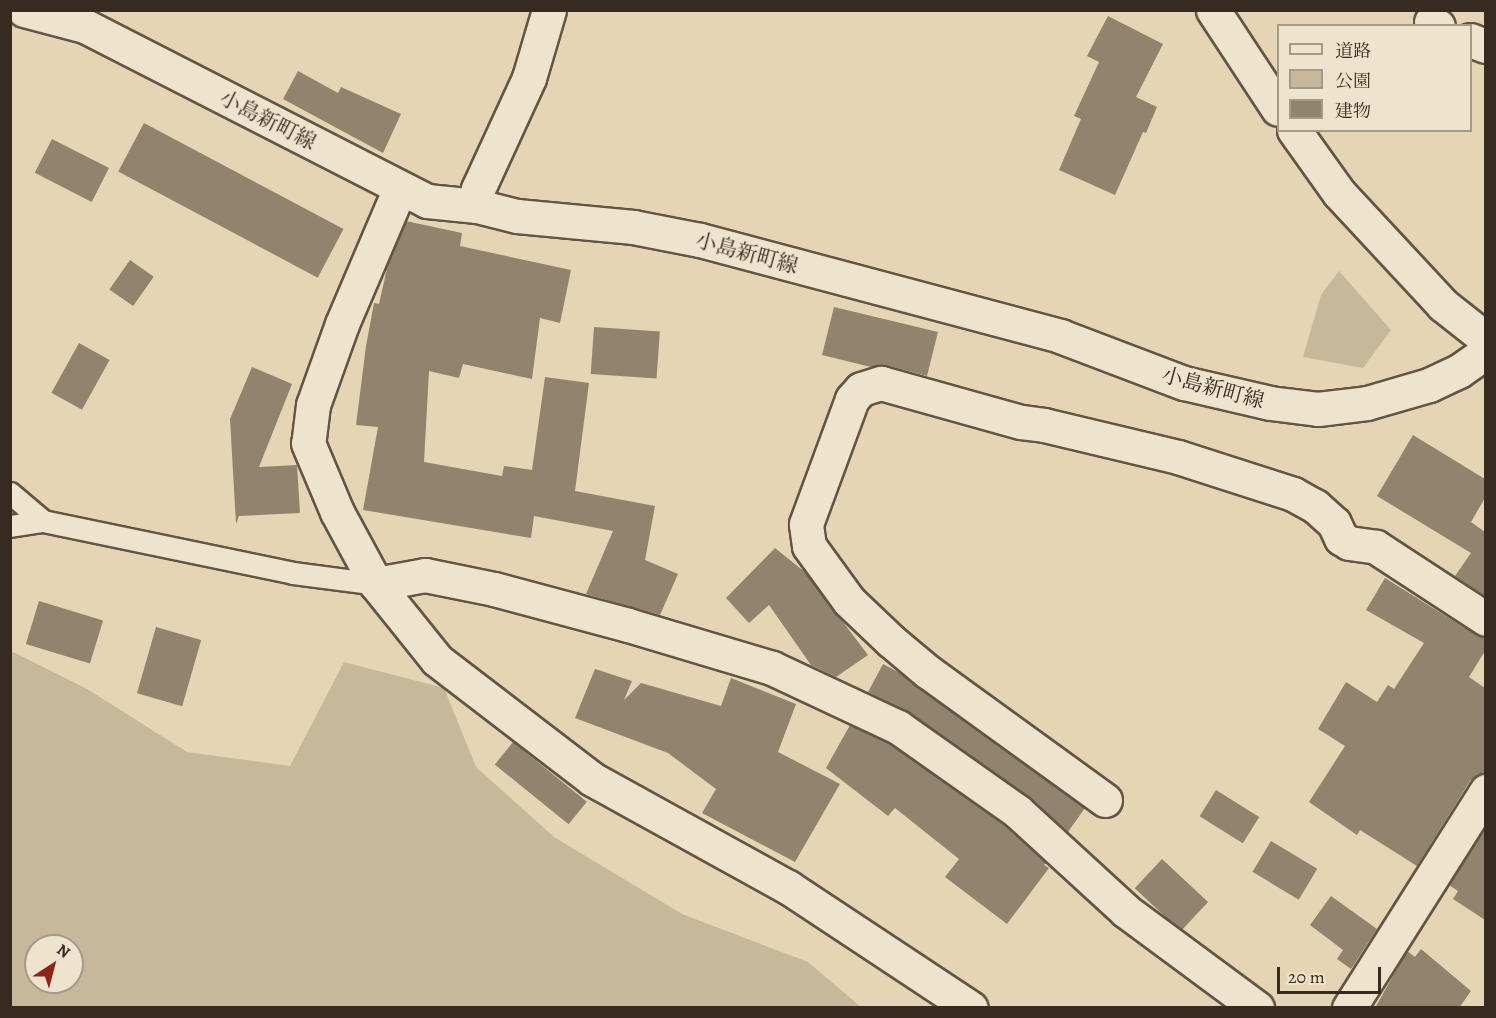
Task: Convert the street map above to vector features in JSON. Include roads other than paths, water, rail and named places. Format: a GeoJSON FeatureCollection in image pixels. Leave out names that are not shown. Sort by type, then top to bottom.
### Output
{"type":"FeatureCollection","features":[{"type":"Feature","properties":{"kind":"street","name":"小島新町線"},"geometry":{"type":"LineString","coordinates":[[24,10],[84,26],[427,201],[477,206],[517,216],[633,227],[700,240],[1060,336],[1184,383],[1270,403],[1318,408],[1367,403],[1429,385],[1459,371],[1485,352]]}},
{"type":"Feature","properties":{"kind":"street"},"geometry":{"type":"LineString","coordinates":[[477,206],[478,189],[530,78],[549,10]]}},
{"type":"Feature","properties":{"kind":"street"},"geometry":{"type":"LineString","coordinates":[[1213,10],[1277,107]]}},
{"type":"Feature","properties":{"kind":"street"},"geometry":{"type":"LineString","coordinates":[[1295,132],[1339,194],[1443,304],[1485,339]]}},
{"type":"Feature","properties":{"kind":"street"},"geometry":{"type":"LineString","coordinates":[[400,188],[342,324],[313,405],[308,443],[337,512],[376,584],[437,660],[592,779],[788,887],[971,1008]]}},
{"type":"Feature","properties":{"kind":"street"},"geometry":{"type":"LineString","coordinates":[[1105,800],[928,672],[891,641],[849,601],[809,546],[806,524],[852,399],[861,389],[881,383],[1021,422],[1044,425],[1178,457],[1293,494],[1315,506],[1334,523],[1341,538],[1349,543],[1376,547],[1485,619]]}},
{"type":"Feature","properties":{"kind":"street"},"geometry":{"type":"LineString","coordinates":[[376,584],[425,575],[494,589],[628,624],[772,668],[898,727],[1017,811],[1125,911],[1257,1008]]}},
{"type":"Feature","properties":{"kind":"street"},"geometry":{"type":"LineString","coordinates":[[1349,1008],[1485,791]]}},
{"type":"Feature","properties":{"kind":"lane"},"geometry":{"type":"LineString","coordinates":[[10,493],[43,521]]}},
{"type":"Feature","properties":{"kind":"lane"},"geometry":{"type":"LineString","coordinates":[[10,526],[43,521],[293,573],[376,584]]}}]}
